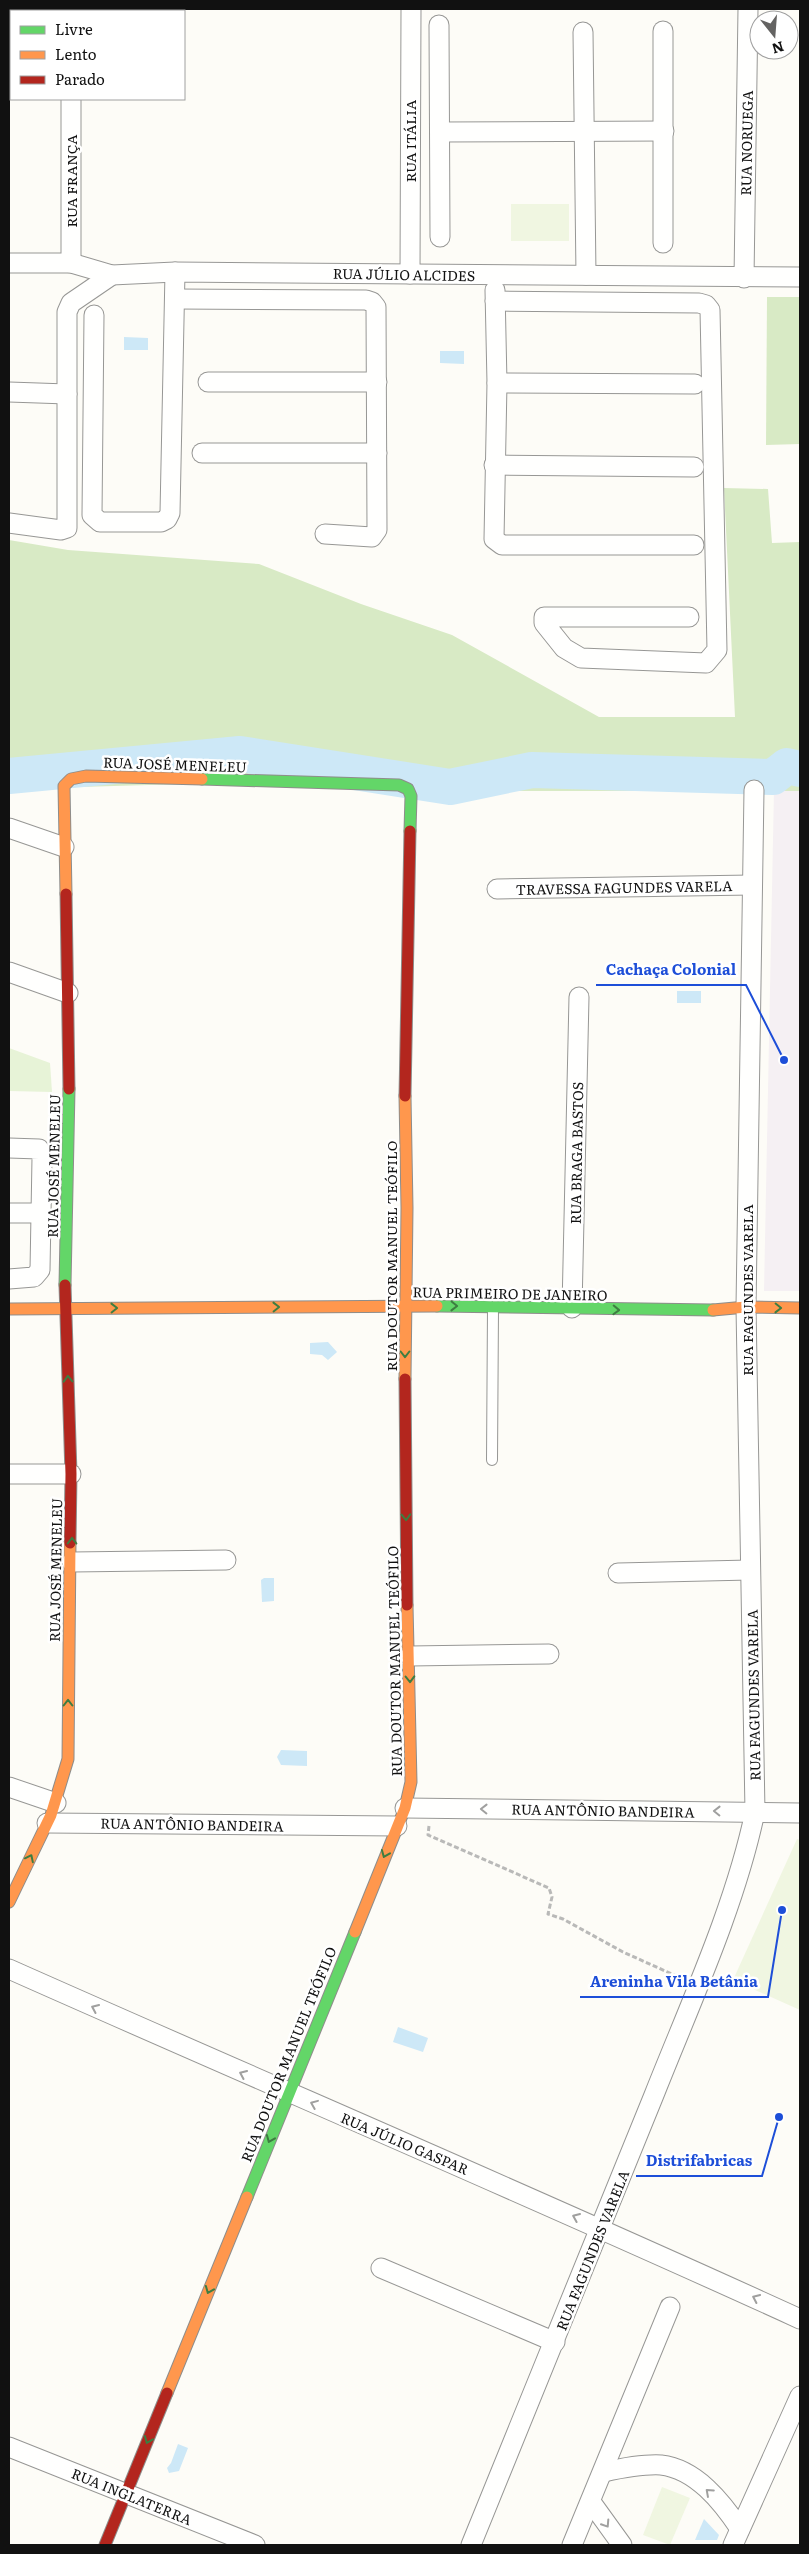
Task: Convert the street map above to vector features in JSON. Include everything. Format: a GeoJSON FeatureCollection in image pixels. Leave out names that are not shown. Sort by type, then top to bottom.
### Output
{"type":"FeatureCollection","features":[{"type":"Feature","properties":{"kind":"street","name":"RUA ITÁLIA"},"geometry":{"type":"LineString","coordinates":[[410,274],[411,9]]}},
{"type":"Feature","properties":{"kind":"street","name":"RUA NORUEGA"},"geometry":{"type":"LineString","coordinates":[[744,278],[748,9]]}},
{"type":"Feature","properties":{"kind":"street"},"geometry":{"type":"LineString","coordinates":[[439,25],[440,237]]}},
{"type":"Feature","properties":{"kind":"street"},"geometry":{"type":"LineString","coordinates":[[663,31],[663,243]]}},
{"type":"Feature","properties":{"kind":"street"},"geometry":{"type":"LineString","coordinates":[[582,32],[586,275]]}},
{"type":"Feature","properties":{"kind":"street","name":"RUA FRANÇA"},"geometry":{"type":"LineString","coordinates":[[71,100],[71,263]]}},
{"type":"Feature","properties":{"kind":"street"},"geometry":{"type":"LineString","coordinates":[[440,132],[664,131]]}},
{"type":"Feature","properties":{"kind":"street","name":"RUA JÚLIO ALCIDES"},"geometry":{"type":"LineString","coordinates":[[9,263],[71,263],[112,275],[175,272],[800,278]]}},
{"type":"Feature","properties":{"kind":"street"},"geometry":{"type":"LineString","coordinates":[[94,315],[92,515],[100,522],[161,522],[170,513],[175,272]]}},
{"type":"Feature","properties":{"kind":"street"},"geometry":{"type":"LineString","coordinates":[[9,523],[61,530],[67,528],[66,322],[71,303],[112,275]]}},
{"type":"Feature","properties":{"kind":"street"},"geometry":{"type":"LineString","coordinates":[[495,275],[497,383],[494,539],[499,545],[694,544]]}},
{"type":"Feature","properties":{"kind":"street"},"geometry":{"type":"LineString","coordinates":[[175,299],[372,302],[376,308],[378,316],[377,530],[372,537],[325,534]]}},
{"type":"Feature","properties":{"kind":"street"},"geometry":{"type":"LineString","coordinates":[[495,301],[699,303],[706,305],[710,310],[717,650],[706,663],[581,658],[564,648],[544,622],[544,617],[689,617]]}},
{"type":"Feature","properties":{"kind":"street"},"geometry":{"type":"LineString","coordinates":[[208,382],[377,382]]}},
{"type":"Feature","properties":{"kind":"street"},"geometry":{"type":"LineString","coordinates":[[497,383],[695,384]]}},
{"type":"Feature","properties":{"kind":"street"},"geometry":{"type":"LineString","coordinates":[[9,392],[67,394]]}},
{"type":"Feature","properties":{"kind":"street"},"geometry":{"type":"LineString","coordinates":[[202,453],[376,453]]}},
{"type":"Feature","properties":{"kind":"street"},"geometry":{"type":"LineString","coordinates":[[494,465],[694,467]]}},
{"type":"Feature","properties":{"kind":"street","name":"RUA JOSÉ MENELEU"},"geometry":{"type":"LineString","coordinates":[[9,1902],[56,1804],[68,1759],[68,1643],[72,1562],[65,1309],[70,1059],[64,786],[66,781],[74,777],[399,784],[408,789],[411,796],[411,808]]}},
{"type":"Feature","properties":{"kind":"street","name":"RUA FAGUNDES VARELA"},"geometry":{"type":"LineString","coordinates":[[471,2545],[602,2228],[698,1986],[747,1850],[755,1812],[746,1307],[747,1092],[754,790]]}},
{"type":"Feature","properties":{"kind":"street","name":"RUA DOUTOR MANUEL TEÓFILO"},"geometry":{"type":"LineString","coordinates":[[105,2545],[405,1808],[411,1782],[405,1478],[407,1208],[405,1080],[411,808]]}},
{"type":"Feature","properties":{"kind":"street"},"geometry":{"type":"LineString","coordinates":[[9,828],[64,847]]}},
{"type":"Feature","properties":{"kind":"street","name":"TRAVESSA FAGUNDES VARELA"},"geometry":{"type":"LineString","coordinates":[[497,889],[752,884]]}},
{"type":"Feature","properties":{"kind":"street"},"geometry":{"type":"LineString","coordinates":[[9,972],[68,993]]}},
{"type":"Feature","properties":{"kind":"street","name":"RUA BRAGA BASTOS"},"geometry":{"type":"LineString","coordinates":[[572,1308],[579,997]]}},
{"type":"Feature","properties":{"kind":"street"},"geometry":{"type":"LineString","coordinates":[[9,1148],[39,1149],[42,1158],[40,1270],[34,1277],[9,1279]]}},
{"type":"Feature","properties":{"kind":"street"},"geometry":{"type":"LineString","coordinates":[[9,1213],[41,1212]]}},
{"type":"Feature","properties":{"kind":"street","name":"RUA PRIMEIRO DE JANEIRO"},"geometry":{"type":"LineString","coordinates":[[9,1309],[405,1305],[653,1311],[706,1311],[746,1307],[800,1308]]}},
{"type":"Feature","properties":{"kind":"street"},"geometry":{"type":"LineString","coordinates":[[9,1474],[71,1474]]}},
{"type":"Feature","properties":{"kind":"street"},"geometry":{"type":"LineString","coordinates":[[72,1562],[226,1560]]}},
{"type":"Feature","properties":{"kind":"street"},"geometry":{"type":"LineString","coordinates":[[618,1573],[750,1570]]}},
{"type":"Feature","properties":{"kind":"street"},"geometry":{"type":"LineString","coordinates":[[410,1656],[549,1654]]}},
{"type":"Feature","properties":{"kind":"street"},"geometry":{"type":"LineString","coordinates":[[9,1787],[56,1804]]}},
{"type":"Feature","properties":{"kind":"street","name":"RUA ANTÔNIO BANDEIRA"},"geometry":{"type":"LineString","coordinates":[[405,1808],[800,1813]]}},
{"type":"Feature","properties":{"kind":"street","name":"RUA ANTÔNIO BANDEIRA"},"geometry":{"type":"LineString","coordinates":[[47,1823],[397,1826]]}},
{"type":"Feature","properties":{"kind":"street","name":"RUA JÚLIO GASPAR"},"geometry":{"type":"LineString","coordinates":[[9,1969],[288,2094],[602,2228],[800,2319]]}},
{"type":"Feature","properties":{"kind":"street"},"geometry":{"type":"LineString","coordinates":[[381,2268],[555,2342]]}},
{"type":"Feature","properties":{"kind":"street"},"geometry":{"type":"LineString","coordinates":[[572,2545],[604,2472],[670,2307]]}},
{"type":"Feature","properties":{"kind":"street"},"geometry":{"type":"LineString","coordinates":[[736,2537],[800,2396]]}},
{"type":"Feature","properties":{"kind":"street","name":"RUA INGLATERRA"},"geometry":{"type":"LineString","coordinates":[[9,2446],[255,2545]]}},
{"type":"Feature","properties":{"kind":"street"},"geometry":{"type":"LineString","coordinates":[[604,2472],[630,2467],[662,2465],[681,2471],[696,2480],[724,2504],[736,2537]]}},
{"type":"Feature","properties":{"kind":"street"},"geometry":{"type":"LineString","coordinates":[[591,2502],[622,2545]]}},
{"type":"Feature","properties":{"kind":"lane"},"geometry":{"type":"LineString","coordinates":[[492,1460],[493,1307]]}},
{"type":"Feature","properties":{"kind":"path"},"geometry":{"type":"LineString","coordinates":[[432,1808],[428,1835],[549,1888],[552,1896],[548,1914],[563,1919],[622,1952],[698,1986]]}},
{"type":"Feature","properties":{"kind":"shaded area"},"geometry":{"type":"Polygon","coordinates":[[[774,790],[800,791],[800,1291],[764,1291],[774,790]]]}},
{"type":"Feature","properties":{"kind":"green space"},"geometry":{"type":"Polygon","coordinates":[[[511,204],[569,204],[569,241],[511,241],[511,204]]]}},
{"type":"Feature","properties":{"kind":"green space"},"geometry":{"type":"Polygon","coordinates":[[[767,297],[800,297],[800,444],[766,445],[767,297]]]}},
{"type":"Feature","properties":{"kind":"green space"},"geometry":{"type":"Polygon","coordinates":[[[724,488],[768,489],[772,543],[800,542],[800,791],[422,791],[184,784],[9,789],[9,540],[68,550],[259,564],[361,604],[452,635],[599,717],[735,717],[724,488]]]}},
{"type":"Feature","properties":{"kind":"green space"},"geometry":{"type":"Polygon","coordinates":[[[9,1048],[50,1063],[52,1092],[9,1091],[9,1048]]]}},
{"type":"Feature","properties":{"kind":"green space"},"geometry":{"type":"Polygon","coordinates":[[[797,1839],[800,1840],[800,2010],[733,1980],[797,1839]]]}},
{"type":"Feature","properties":{"kind":"green space"},"geometry":{"type":"Polygon","coordinates":[[[662,2487],[690,2498],[670,2545],[643,2535],[662,2487]]]}},
{"type":"Feature","properties":{"kind":"water"},"geometry":{"type":"Polygon","coordinates":[[[124,337],[148,338],[148,350],[124,350],[124,337]]]}},
{"type":"Feature","properties":{"kind":"water"},"geometry":{"type":"Polygon","coordinates":[[[440,351],[464,351],[464,364],[440,363],[440,351]]]}},
{"type":"Feature","properties":{"kind":"water"},"geometry":{"type":"Polygon","coordinates":[[[677,991],[701,991],[701,1003],[677,1003],[677,991]]]}},
{"type":"Feature","properties":{"kind":"water"},"geometry":{"type":"Polygon","coordinates":[[[328,1342],[337,1352],[328,1360],[322,1355],[310,1354],[310,1343],[328,1342]]]}},
{"type":"Feature","properties":{"kind":"water"},"geometry":{"type":"Polygon","coordinates":[[[264,1578],[274,1578],[274,1601],[262,1602],[261,1580],[264,1578]]]}},
{"type":"Feature","properties":{"kind":"water"},"geometry":{"type":"Polygon","coordinates":[[[281,1750],[307,1751],[307,1766],[281,1765],[277,1757],[281,1750]]]}},
{"type":"Feature","properties":{"kind":"water"},"geometry":{"type":"Polygon","coordinates":[[[398,2027],[428,2038],[423,2052],[393,2042],[398,2027]]]}},
{"type":"Feature","properties":{"kind":"water"},"geometry":{"type":"Polygon","coordinates":[[[178,2444],[188,2448],[179,2471],[169,2473],[167,2468],[171,2463],[178,2444]]]}},
{"type":"Feature","properties":{"kind":"water"},"geometry":{"type":"Polygon","coordinates":[[[704,2519],[719,2535],[717,2540],[695,2540],[704,2519]]]}},
{"type":"Feature","properties":{"kind":"waterway"},"geometry":{"type":"LineString","coordinates":[[9,776],[240,754],[450,787],[532,770],[773,777],[787,766],[800,769]]}},
{"type":"Feature","properties":{"kind":"traffic: fast"},"geometry":{"type":"LineString","coordinates":[[202,779],[399,785],[408,789],[411,796],[410,831]]}},
{"type":"Feature","properties":{"kind":"traffic: fast"},"geometry":{"type":"LineString","coordinates":[[65,1285],[69,1089]]}},
{"type":"Feature","properties":{"kind":"traffic: fast"},"geometry":{"type":"LineString","coordinates":[[437,1306],[713,1310]]}},
{"type":"Feature","properties":{"kind":"traffic: fast"},"geometry":{"type":"LineString","coordinates":[[247,2197],[355,1932]]}},
{"type":"Feature","properties":{"kind":"traffic: slow"},"geometry":{"type":"LineString","coordinates":[[66,894],[64,786],[71,779],[86,776],[202,779]]}},
{"type":"Feature","properties":{"kind":"traffic: slow"},"geometry":{"type":"LineString","coordinates":[[405,1096],[407,1208],[405,1379]]}},
{"type":"Feature","properties":{"kind":"traffic: slow"},"geometry":{"type":"LineString","coordinates":[[9,1309],[437,1306]]}},
{"type":"Feature","properties":{"kind":"traffic: slow"},"geometry":{"type":"LineString","coordinates":[[713,1310],[746,1307],[800,1308]]}},
{"type":"Feature","properties":{"kind":"traffic: slow"},"geometry":{"type":"LineString","coordinates":[[9,1902],[51,1815],[68,1759],[70,1543]]}},
{"type":"Feature","properties":{"kind":"traffic: slow"},"geometry":{"type":"LineString","coordinates":[[355,1932],[405,1808],[411,1782],[407,1605]]}},
{"type":"Feature","properties":{"kind":"traffic: slow"},"geometry":{"type":"LineString","coordinates":[[167,2393],[247,2197]]}},
{"type":"Feature","properties":{"kind":"traffic: jam"},"geometry":{"type":"LineString","coordinates":[[405,1096],[410,831]]}},
{"type":"Feature","properties":{"kind":"traffic: jam"},"geometry":{"type":"LineString","coordinates":[[66,894],[69,1089]]}},
{"type":"Feature","properties":{"kind":"traffic: jam"},"geometry":{"type":"LineString","coordinates":[[65,1285],[71,1474],[70,1543]]}},
{"type":"Feature","properties":{"kind":"traffic: jam"},"geometry":{"type":"LineString","coordinates":[[405,1379],[407,1605]]}},
{"type":"Feature","properties":{"kind":"traffic: jam"},"geometry":{"type":"LineString","coordinates":[[105,2545],[167,2393]]}},
{"type":"Feature","properties":{"kind":"place","name":"Cachaça Colonial"},"geometry":{"type":"Point","coordinates":[784,1060]}},
{"type":"Feature","properties":{"kind":"place","name":"Areninha Vila Betânia"},"geometry":{"type":"Point","coordinates":[782,1910]}},
{"type":"Feature","properties":{"kind":"place","name":"Distrifabricas"},"geometry":{"type":"Point","coordinates":[779,2117]}}]}
